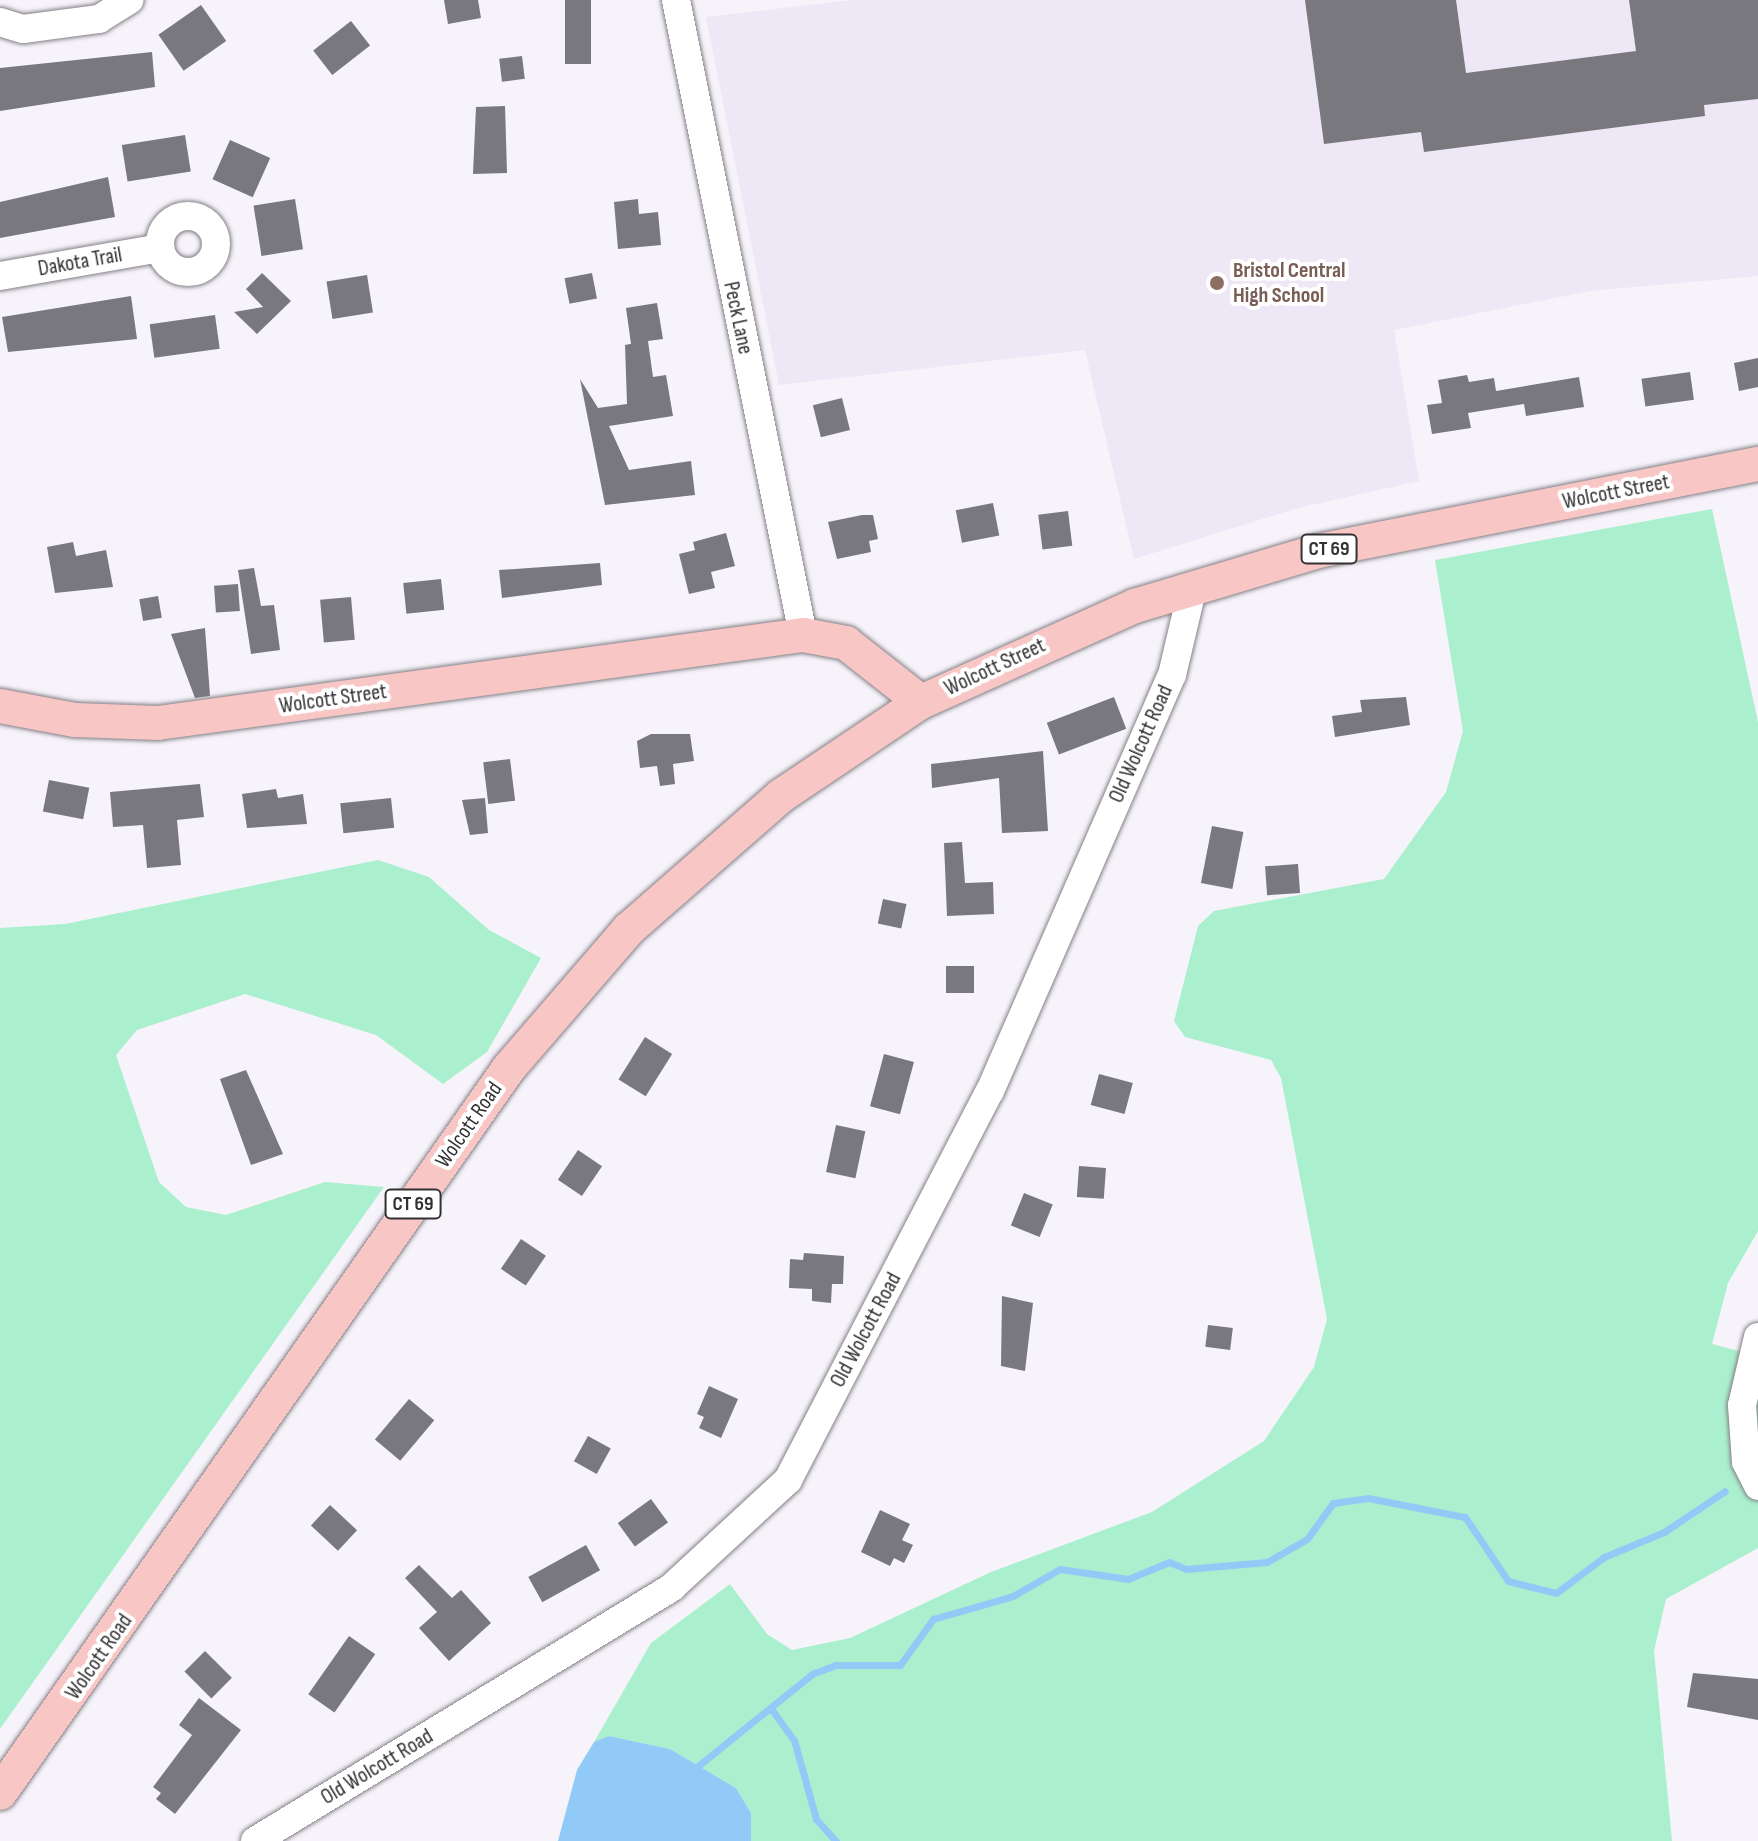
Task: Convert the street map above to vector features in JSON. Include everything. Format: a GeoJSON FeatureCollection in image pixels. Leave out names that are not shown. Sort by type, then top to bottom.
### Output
{"type":"FeatureCollection","features":[{"type":"Feature","properties":{"kind":"main road","name":"Wolcott Street"},"geometry":{"type":"LineString","coordinates":[[0,706],[75,720],[158,723],[803,635],[846,643],[921,702],[1095,622],[1193,586],[1318,551],[1758,464]]}},
{"type":"Feature","properties":{"kind":"main road","name":"Wolcott Road"},"geometry":{"type":"LineString","coordinates":[[0,1793],[468,1125],[565,999],[707,855],[921,702]]}},
{"type":"Feature","properties":{"kind":"street"},"geometry":{"type":"LineString","coordinates":[[0,22],[23,29],[99,19],[130,0]]}},
{"type":"Feature","properties":{"kind":"street","name":"Peck Lane"},"geometry":{"type":"LineString","coordinates":[[676,0],[803,635]]}},
{"type":"Feature","properties":{"kind":"street","name":"Dakota Trail"},"geometry":{"type":"LineString","coordinates":[[0,276],[161,248]]}},
{"type":"Feature","properties":{"kind":"street","name":"Old Wolcott Road"},"geometry":{"type":"LineString","coordinates":[[255,1841],[672,1587],[788,1480],[990,1091],[1172,675],[1193,586]]}},
{"type":"Feature","properties":{"kind":"street"},"geometry":{"type":"LineString","coordinates":[[1758,1337],[1742,1405],[1746,1462],[1758,1486]]}},
{"type":"Feature","properties":{"kind":"shaded area","name":"Bristol Central High School"},"geometry":{"type":"Polygon","coordinates":[[[852,0],[1758,0],[1758,276],[1590,291],[1394,330],[1419,481],[1298,508],[1134,559],[1085,350],[779,385],[706,17],[852,0]]]}},
{"type":"Feature","properties":{"kind":"green space"},"geometry":{"type":"Polygon","coordinates":[[[1712,509],[1758,722],[1758,1231],[1728,1283],[1712,1344],[1758,1356],[1758,1548],[1666,1599],[1654,1651],[1672,1841],[751,1841],[751,1813],[736,1788],[670,1749],[609,1736],[594,1742],[651,1643],[730,1584],[767,1634],[792,1650],[850,1638],[991,1572],[1152,1512],[1264,1441],[1314,1367],[1327,1319],[1281,1078],[1271,1060],[1185,1037],[1174,1021],[1198,926],[1214,911],[1384,879],[1446,792],[1463,731],[1435,560],[1712,509]]]}},
{"type":"Feature","properties":{"kind":"green space"},"geometry":{"type":"Polygon","coordinates":[[[378,860],[429,877],[489,930],[541,958],[487,1052],[443,1084],[376,1035],[245,994],[137,1030],[116,1055],[159,1182],[186,1207],[226,1215],[325,1182],[384,1187],[0,1729],[0,928],[65,924],[378,860]]]}},
{"type":"Feature","properties":{"kind":"water"},"geometry":{"type":"Polygon","coordinates":[[[609,1736],[670,1749],[736,1788],[751,1813],[751,1841],[558,1841],[577,1770],[594,1742],[609,1736]]]}},
{"type":"Feature","properties":{"kind":"building"},"geometry":{"type":"Polygon","coordinates":[[[444,0],[478,0],[481,18],[448,24],[444,0]]]}},
{"type":"Feature","properties":{"kind":"building"},"geometry":{"type":"Polygon","coordinates":[[[565,0],[591,0],[591,64],[565,64],[565,0]]]}},
{"type":"Feature","properties":{"kind":"building"},"geometry":{"type":"Polygon","coordinates":[[[1305,0],[1456,0],[1466,73],[1636,51],[1629,0],[1758,0],[1758,99],[1704,105],[1705,116],[1424,152],[1421,132],[1324,144],[1305,0]]]}},
{"type":"Feature","properties":{"kind":"building"},"geometry":{"type":"Polygon","coordinates":[[[201,5],[226,41],[184,71],[158,35],[201,5]]]}},
{"type":"Feature","properties":{"kind":"building"},"geometry":{"type":"Polygon","coordinates":[[[351,21],[370,45],[332,75],[313,51],[351,21]]]}},
{"type":"Feature","properties":{"kind":"building"},"geometry":{"type":"Polygon","coordinates":[[[152,52],[155,87],[0,111],[0,68],[152,52]]]}},
{"type":"Feature","properties":{"kind":"building"},"geometry":{"type":"Polygon","coordinates":[[[522,56],[525,79],[502,82],[499,59],[522,56]]]}},
{"type":"Feature","properties":{"kind":"building"},"geometry":{"type":"Polygon","coordinates":[[[505,106],[507,173],[473,174],[476,107],[505,106]]]}},
{"type":"Feature","properties":{"kind":"building"},"geometry":{"type":"Polygon","coordinates":[[[185,135],[191,172],[128,182],[122,145],[185,135]]]}},
{"type":"Feature","properties":{"kind":"building"},"geometry":{"type":"Polygon","coordinates":[[[230,140],[270,158],[253,197],[213,179],[230,140]]]}},
{"type":"Feature","properties":{"kind":"building"},"geometry":{"type":"Polygon","coordinates":[[[108,177],[115,217],[0,238],[0,202],[108,177]]]}},
{"type":"Feature","properties":{"kind":"building"},"geometry":{"type":"Polygon","coordinates":[[[295,199],[303,249],[261,256],[254,206],[295,199]]]}},
{"type":"Feature","properties":{"kind":"building"},"geometry":{"type":"Polygon","coordinates":[[[638,199],[639,214],[658,212],[661,245],[618,249],[614,202],[638,199]]]}},
{"type":"Feature","properties":{"kind":"building"},"geometry":{"type":"Polygon","coordinates":[[[262,273],[291,301],[257,334],[234,312],[263,307],[246,289],[262,273]]]}},
{"type":"Feature","properties":{"kind":"building"},"geometry":{"type":"Polygon","coordinates":[[[592,273],[597,299],[569,304],[565,278],[592,273]]]}},
{"type":"Feature","properties":{"kind":"building"},"geometry":{"type":"Polygon","coordinates":[[[367,275],[373,313],[332,319],[327,281],[367,275]]]}},
{"type":"Feature","properties":{"kind":"building"},"geometry":{"type":"Polygon","coordinates":[[[131,296],[137,339],[8,352],[2,317],[131,296]]]}},
{"type":"Feature","properties":{"kind":"building"},"geometry":{"type":"Polygon","coordinates":[[[657,303],[663,339],[648,341],[653,377],[666,375],[673,416],[609,426],[629,470],[691,461],[695,495],[605,505],[580,379],[598,408],[627,404],[625,345],[631,344],[626,308],[657,303]]]}},
{"type":"Feature","properties":{"kind":"building"},"geometry":{"type":"Polygon","coordinates":[[[215,315],[220,349],[154,358],[150,324],[215,315]]]}},
{"type":"Feature","properties":{"kind":"building"},"geometry":{"type":"Polygon","coordinates":[[[1758,358],[1758,387],[1739,391],[1734,363],[1758,358]]]}},
{"type":"Feature","properties":{"kind":"building"},"geometry":{"type":"Polygon","coordinates":[[[1690,372],[1694,400],[1645,407],[1641,379],[1690,372]]]}},
{"type":"Feature","properties":{"kind":"building"},"geometry":{"type":"Polygon","coordinates":[[[1467,375],[1469,382],[1494,378],[1496,391],[1579,377],[1584,407],[1526,416],[1524,404],[1468,413],[1471,428],[1432,434],[1427,405],[1442,403],[1438,380],[1467,375]]]}},
{"type":"Feature","properties":{"kind":"building"},"geometry":{"type":"Polygon","coordinates":[[[842,398],[850,430],[821,437],[813,405],[842,398]]]}},
{"type":"Feature","properties":{"kind":"building"},"geometry":{"type":"Polygon","coordinates":[[[993,503],[999,535],[962,543],[956,510],[993,503]]]}},
{"type":"Feature","properties":{"kind":"building"},"geometry":{"type":"Polygon","coordinates":[[[1068,511],[1072,546],[1042,549],[1038,515],[1068,511]]]}},
{"type":"Feature","properties":{"kind":"building"},"geometry":{"type":"Polygon","coordinates":[[[873,515],[878,539],[869,541],[871,552],[837,559],[828,522],[873,515]]]}},
{"type":"Feature","properties":{"kind":"building"},"geometry":{"type":"Polygon","coordinates":[[[726,533],[735,566],[711,572],[715,588],[689,594],[679,554],[695,550],[693,542],[726,533]]]}},
{"type":"Feature","properties":{"kind":"building"},"geometry":{"type":"Polygon","coordinates":[[[73,542],[76,556],[106,550],[113,587],[55,593],[47,547],[73,542]]]}},
{"type":"Feature","properties":{"kind":"building"},"geometry":{"type":"Polygon","coordinates":[[[600,563],[602,585],[502,598],[499,570],[600,563]]]}},
{"type":"Feature","properties":{"kind":"building"},"geometry":{"type":"Polygon","coordinates":[[[254,568],[261,606],[274,605],[280,650],[251,654],[238,570],[254,568]]]}},
{"type":"Feature","properties":{"kind":"building"},"geometry":{"type":"Polygon","coordinates":[[[441,579],[444,610],[406,614],[403,583],[441,579]]]}},
{"type":"Feature","properties":{"kind":"building"},"geometry":{"type":"Polygon","coordinates":[[[238,584],[240,611],[216,613],[214,586],[238,584]]]}},
{"type":"Feature","properties":{"kind":"building"},"geometry":{"type":"Polygon","coordinates":[[[158,596],[162,618],[143,621],[139,599],[158,596]]]}},
{"type":"Feature","properties":{"kind":"building"},"geometry":{"type":"Polygon","coordinates":[[[351,597],[355,640],[324,643],[320,600],[351,597]]]}},
{"type":"Feature","properties":{"kind":"building"},"geometry":{"type":"Polygon","coordinates":[[[205,628],[210,696],[195,698],[171,634],[205,628]]]}},
{"type":"Feature","properties":{"kind":"building"},"geometry":{"type":"Polygon","coordinates":[[[1114,697],[1126,729],[1059,755],[1047,723],[1114,697]]]}},
{"type":"Feature","properties":{"kind":"building"},"geometry":{"type":"Polygon","coordinates":[[[1406,697],[1410,725],[1335,737],[1332,716],[1362,712],[1360,700],[1406,697]]]}},
{"type":"Feature","properties":{"kind":"building"},"geometry":{"type":"Polygon","coordinates":[[[651,734],[690,734],[694,761],[673,764],[675,784],[660,786],[657,766],[640,768],[637,741],[651,734]]]}},
{"type":"Feature","properties":{"kind":"building"},"geometry":{"type":"Polygon","coordinates":[[[1043,751],[1048,831],[1002,833],[999,778],[932,788],[931,764],[1043,751]]]}},
{"type":"Feature","properties":{"kind":"building"},"geometry":{"type":"Polygon","coordinates":[[[510,759],[515,801],[488,804],[483,762],[510,759]]]}},
{"type":"Feature","properties":{"kind":"building"},"geometry":{"type":"Polygon","coordinates":[[[49,780],[89,788],[83,819],[43,811],[49,780]]]}},
{"type":"Feature","properties":{"kind":"building"},"geometry":{"type":"Polygon","coordinates":[[[200,784],[204,817],[177,820],[181,865],[147,868],[143,825],[113,827],[110,792],[200,784]]]}},
{"type":"Feature","properties":{"kind":"building"},"geometry":{"type":"Polygon","coordinates":[[[276,789],[278,798],[303,794],[307,824],[247,828],[242,794],[276,789]]]}},
{"type":"Feature","properties":{"kind":"building"},"geometry":{"type":"Polygon","coordinates":[[[391,798],[394,828],[343,833],[340,803],[391,798]]]}},
{"type":"Feature","properties":{"kind":"building"},"geometry":{"type":"Polygon","coordinates":[[[485,798],[488,833],[470,835],[462,800],[485,798]]]}},
{"type":"Feature","properties":{"kind":"building"},"geometry":{"type":"Polygon","coordinates":[[[1212,826],[1243,832],[1232,889],[1201,883],[1212,826]]]}},
{"type":"Feature","properties":{"kind":"building"},"geometry":{"type":"Polygon","coordinates":[[[962,842],[965,883],[993,882],[994,914],[947,916],[944,843],[962,842]]]}},
{"type":"Feature","properties":{"kind":"building"},"geometry":{"type":"Polygon","coordinates":[[[1298,864],[1300,893],[1267,895],[1265,866],[1298,864]]]}},
{"type":"Feature","properties":{"kind":"building"},"geometry":{"type":"Polygon","coordinates":[[[883,899],[906,904],[901,928],[878,923],[883,899]]]}},
{"type":"Feature","properties":{"kind":"building"},"geometry":{"type":"Polygon","coordinates":[[[946,966],[974,966],[974,993],[946,993],[946,966]]]}},
{"type":"Feature","properties":{"kind":"building"},"geometry":{"type":"Polygon","coordinates":[[[645,1037],[672,1054],[646,1096],[619,1079],[645,1037]]]}},
{"type":"Feature","properties":{"kind":"building"},"geometry":{"type":"Polygon","coordinates":[[[884,1054],[914,1062],[900,1114],[870,1106],[884,1054]]]}},
{"type":"Feature","properties":{"kind":"building"},"geometry":{"type":"Polygon","coordinates":[[[246,1070],[283,1154],[251,1165],[220,1079],[246,1070]]]}},
{"type":"Feature","properties":{"kind":"building"},"geometry":{"type":"Polygon","coordinates":[[[1099,1074],[1133,1083],[1125,1114],[1091,1105],[1099,1074]]]}},
{"type":"Feature","properties":{"kind":"building"},"geometry":{"type":"Polygon","coordinates":[[[836,1125],[865,1131],[855,1178],[826,1172],[836,1125]]]}},
{"type":"Feature","properties":{"kind":"building"},"geometry":{"type":"Polygon","coordinates":[[[578,1150],[602,1166],[582,1196],[558,1180],[578,1150]]]}},
{"type":"Feature","properties":{"kind":"building"},"geometry":{"type":"Polygon","coordinates":[[[1079,1166],[1106,1168],[1104,1199],[1077,1197],[1079,1166]]]}},
{"type":"Feature","properties":{"kind":"building"},"geometry":{"type":"Polygon","coordinates":[[[1024,1193],[1053,1205],[1040,1237],[1011,1225],[1024,1193]]]}},
{"type":"Feature","properties":{"kind":"building"},"geometry":{"type":"Polygon","coordinates":[[[521,1239],[546,1256],[526,1286],[501,1269],[521,1239]]]}},
{"type":"Feature","properties":{"kind":"building"},"geometry":{"type":"Polygon","coordinates":[[[804,1253],[844,1256],[843,1284],[832,1284],[831,1303],[812,1301],[812,1289],[789,1288],[790,1259],[803,1260],[804,1253]]]}},
{"type":"Feature","properties":{"kind":"building"},"geometry":{"type":"Polygon","coordinates":[[[1002,1296],[1033,1303],[1025,1371],[1001,1366],[1002,1296]]]}},
{"type":"Feature","properties":{"kind":"building"},"geometry":{"type":"Polygon","coordinates":[[[1208,1325],[1233,1328],[1230,1350],[1205,1347],[1208,1325]]]}},
{"type":"Feature","properties":{"kind":"building"},"geometry":{"type":"Polygon","coordinates":[[[709,1386],[738,1399],[721,1438],[699,1428],[704,1417],[697,1414],[709,1386]]]}},
{"type":"Feature","properties":{"kind":"building"},"geometry":{"type":"Polygon","coordinates":[[[409,1399],[434,1420],[400,1461],[375,1440],[409,1399]]]}},
{"type":"Feature","properties":{"kind":"building"},"geometry":{"type":"Polygon","coordinates":[[[588,1436],[611,1449],[597,1474],[574,1461],[588,1436]]]}},
{"type":"Feature","properties":{"kind":"building"},"geometry":{"type":"Polygon","coordinates":[[[651,1499],[668,1522],[635,1547],[618,1523],[651,1499]]]}},
{"type":"Feature","properties":{"kind":"building"},"geometry":{"type":"Polygon","coordinates":[[[330,1505],[357,1530],[338,1551],[311,1525],[330,1505]]]}},
{"type":"Feature","properties":{"kind":"building"},"geometry":{"type":"Polygon","coordinates":[[[880,1510],[910,1524],[902,1540],[913,1545],[904,1563],[894,1558],[890,1566],[861,1552],[880,1510]]]}},
{"type":"Feature","properties":{"kind":"building"},"geometry":{"type":"Polygon","coordinates":[[[586,1545],[600,1570],[542,1602],[528,1577],[586,1545]]]}},
{"type":"Feature","properties":{"kind":"building"},"geometry":{"type":"Polygon","coordinates":[[[419,1565],[452,1598],[461,1590],[491,1623],[449,1661],[419,1628],[437,1612],[405,1578],[419,1565]]]}},
{"type":"Feature","properties":{"kind":"building"},"geometry":{"type":"Polygon","coordinates":[[[349,1636],[375,1654],[334,1713],[308,1694],[349,1636]]]}},
{"type":"Feature","properties":{"kind":"building"},"geometry":{"type":"Polygon","coordinates":[[[205,1651],[232,1678],[211,1698],[184,1672],[205,1651]]]}},
{"type":"Feature","properties":{"kind":"building"},"geometry":{"type":"Polygon","coordinates":[[[1693,1673],[1758,1679],[1758,1720],[1687,1707],[1693,1673]]]}},
{"type":"Feature","properties":{"kind":"building"},"geometry":{"type":"Polygon","coordinates":[[[199,1698],[241,1730],[175,1814],[156,1799],[161,1793],[153,1787],[192,1735],[179,1725],[199,1698]]]}},
{"type":"Feature","properties":{"kind":"waterway"},"geometry":{"type":"LineString","coordinates":[[693,1770],[812,1674],[836,1665],[900,1665],[933,1619],[1013,1596],[1060,1569],[1128,1579],[1169,1562],[1186,1569],[1267,1562],[1307,1539],[1333,1503],[1368,1498],[1465,1517],[1508,1581],[1556,1593],[1604,1557],[1664,1532],[1725,1491]]}},
{"type":"Feature","properties":{"kind":"waterway"},"geometry":{"type":"LineString","coordinates":[[772,1710],[794,1740],[816,1819],[836,1841]]}},
{"type":"Feature","properties":{"kind":"place","name":"Bristol Central High School"},"geometry":{"type":"Point","coordinates":[1217,283]}}]}
